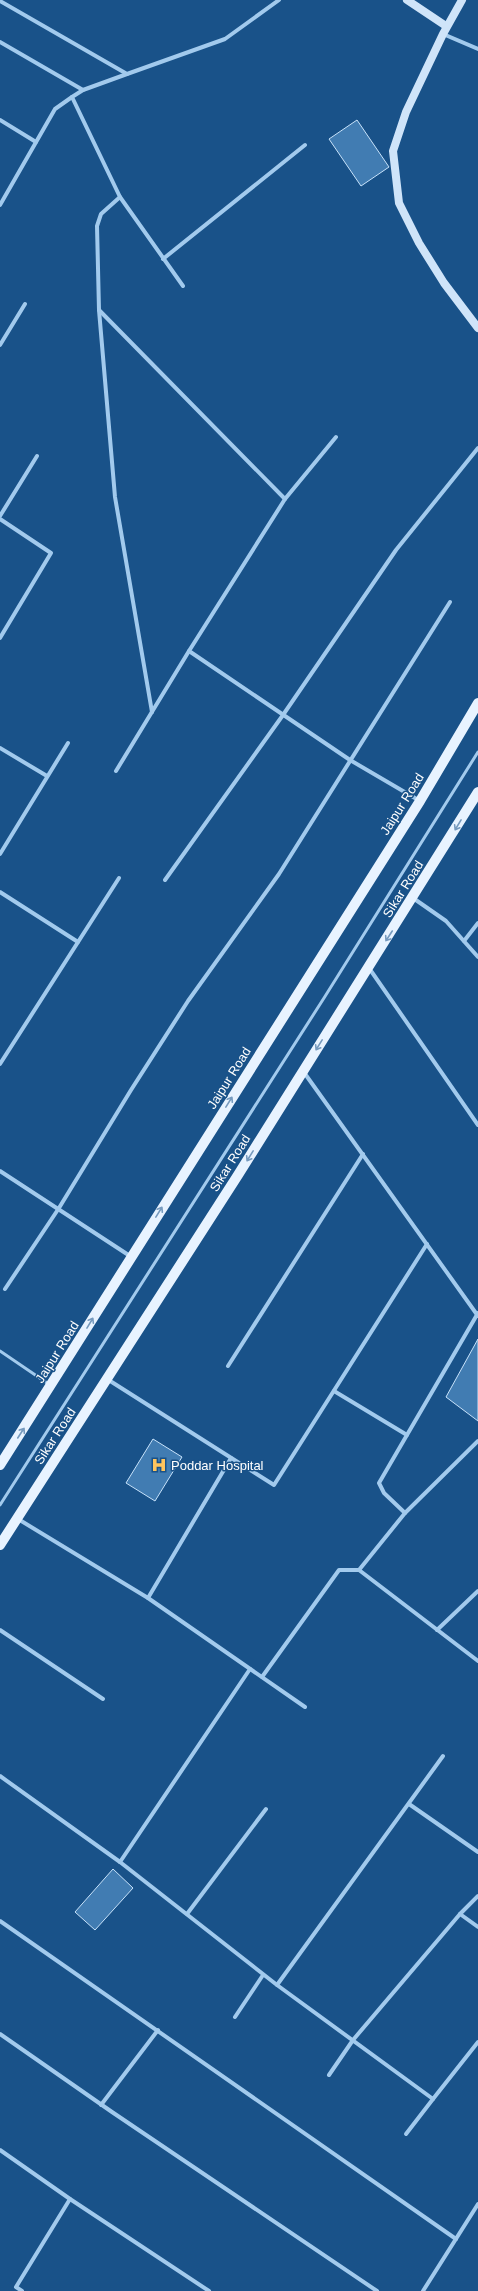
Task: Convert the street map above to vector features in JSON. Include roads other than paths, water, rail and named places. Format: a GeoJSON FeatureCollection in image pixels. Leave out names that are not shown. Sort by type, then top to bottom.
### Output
{"type":"FeatureCollection","features":[{"type":"Feature","properties":{"kind":"main road","name":"Jaipur Road"},"geometry":{"type":"LineString","coordinates":[[0,1465],[420,801],[478,703]]}},
{"type":"Feature","properties":{"kind":"main road","name":"Sikar Road"},"geometry":{"type":"LineString","coordinates":[[0,1545],[413,898],[478,792]]}},
{"type":"Feature","properties":{"kind":"street"},"geometry":{"type":"LineString","coordinates":[[1,203],[55,109],[83,90],[225,39],[279,0]]}},
{"type":"Feature","properties":{"kind":"street"},"geometry":{"type":"LineString","coordinates":[[407,0],[444,30],[478,49]]}},
{"type":"Feature","properties":{"kind":"street"},"geometry":{"type":"LineString","coordinates":[[462,0],[444,30],[406,112],[393,151],[398,203],[419,243],[440,276],[478,328]]}},
{"type":"Feature","properties":{"kind":"street"},"geometry":{"type":"LineString","coordinates":[[0,1],[127,74]]}},
{"type":"Feature","properties":{"kind":"street"},"geometry":{"type":"LineString","coordinates":[[0,42],[83,90]]}},
{"type":"Feature","properties":{"kind":"street"},"geometry":{"type":"LineString","coordinates":[[72,97],[120,197],[183,286]]}},
{"type":"Feature","properties":{"kind":"street"},"geometry":{"type":"LineString","coordinates":[[0,120],[36,142]]}},
{"type":"Feature","properties":{"kind":"street"},"geometry":{"type":"LineString","coordinates":[[163,259],[305,145]]}},
{"type":"Feature","properties":{"kind":"street"},"geometry":{"type":"LineString","coordinates":[[120,197],[101,214],[97,226],[99,310],[115,498],[152,712]]}},
{"type":"Feature","properties":{"kind":"street"},"geometry":{"type":"LineString","coordinates":[[0,345],[25,304]]}},
{"type":"Feature","properties":{"kind":"street"},"geometry":{"type":"LineString","coordinates":[[99,310],[285,499]]}},
{"type":"Feature","properties":{"kind":"street"},"geometry":{"type":"LineString","coordinates":[[116,771],[189,651],[285,499],[336,437]]}},
{"type":"Feature","properties":{"kind":"street"},"geometry":{"type":"LineString","coordinates":[[165,880],[283,715],[396,550],[478,448]]}},
{"type":"Feature","properties":{"kind":"street"},"geometry":{"type":"LineString","coordinates":[[0,638],[51,553],[0,517],[37,456]]}},
{"type":"Feature","properties":{"kind":"street"},"geometry":{"type":"LineString","coordinates":[[5,1289],[59,1208],[131,1090],[180,1014],[279,874],[450,602]]}},
{"type":"Feature","properties":{"kind":"street"},"geometry":{"type":"LineString","coordinates":[[189,651],[350,760],[420,801]]}},
{"type":"Feature","properties":{"kind":"street"},"geometry":{"type":"LineString","coordinates":[[0,854],[68,743]]}},
{"type":"Feature","properties":{"kind":"street"},"geometry":{"type":"LineString","coordinates":[[0,748],[47,776]]}},
{"type":"Feature","properties":{"kind":"street"},"geometry":{"type":"LineString","coordinates":[[0,1064],[119,878]]}},
{"type":"Feature","properties":{"kind":"street"},"geometry":{"type":"LineString","coordinates":[[0,892],[78,942]]}},
{"type":"Feature","properties":{"kind":"street"},"geometry":{"type":"LineString","coordinates":[[413,898],[446,921],[478,957]]}},
{"type":"Feature","properties":{"kind":"street"},"geometry":{"type":"LineString","coordinates":[[464,941],[478,923]]}},
{"type":"Feature","properties":{"kind":"street"},"geometry":{"type":"LineString","coordinates":[[368,967],[478,1126]]}},
{"type":"Feature","properties":{"kind":"street"},"geometry":{"type":"LineString","coordinates":[[303,1071],[478,1314],[379,1483],[384,1493],[406,1513]]}},
{"type":"Feature","properties":{"kind":"street"},"geometry":{"type":"LineString","coordinates":[[228,1366],[363,1154]]}},
{"type":"Feature","properties":{"kind":"street"},"geometry":{"type":"LineString","coordinates":[[0,1171],[59,1208],[131,1257]]}},
{"type":"Feature","properties":{"kind":"street"},"geometry":{"type":"LineString","coordinates":[[107,1379],[274,1485],[427,1244]]}},
{"type":"Feature","properties":{"kind":"street"},"geometry":{"type":"LineString","coordinates":[[334,1391],[407,1435]]}},
{"type":"Feature","properties":{"kind":"street"},"geometry":{"type":"LineString","coordinates":[[359,1570],[406,1513],[478,1441]]}},
{"type":"Feature","properties":{"kind":"street"},"geometry":{"type":"LineString","coordinates":[[148,1598],[231,1458]]}},
{"type":"Feature","properties":{"kind":"street"},"geometry":{"type":"LineString","coordinates":[[17,1518],[148,1598],[305,1707]]}},
{"type":"Feature","properties":{"kind":"street"},"geometry":{"type":"LineString","coordinates":[[262,1677],[339,1570],[359,1570],[478,1661]]}},
{"type":"Feature","properties":{"kind":"street"},"geometry":{"type":"LineString","coordinates":[[438,1630],[478,1590]]}},
{"type":"Feature","properties":{"kind":"street"},"geometry":{"type":"LineString","coordinates":[[0,1630],[103,1699]]}},
{"type":"Feature","properties":{"kind":"street"},"geometry":{"type":"LineString","coordinates":[[120,1862],[250,1669]]}},
{"type":"Feature","properties":{"kind":"street"},"geometry":{"type":"LineString","coordinates":[[277,1985],[443,1756]]}},
{"type":"Feature","properties":{"kind":"street"},"geometry":{"type":"LineString","coordinates":[[0,1776],[120,1862],[277,1985],[433,2099]]}},
{"type":"Feature","properties":{"kind":"street"},"geometry":{"type":"LineString","coordinates":[[409,1804],[478,1852]]}},
{"type":"Feature","properties":{"kind":"street"},"geometry":{"type":"LineString","coordinates":[[187,1914],[266,1809]]}},
{"type":"Feature","properties":{"kind":"street"},"geometry":{"type":"LineString","coordinates":[[329,2075],[353,2040],[460,1914],[478,1896]]}},
{"type":"Feature","properties":{"kind":"street"},"geometry":{"type":"LineString","coordinates":[[460,1914],[478,1927]]}},
{"type":"Feature","properties":{"kind":"street"},"geometry":{"type":"LineString","coordinates":[[0,1921],[456,2239]]}},
{"type":"Feature","properties":{"kind":"street"},"geometry":{"type":"LineString","coordinates":[[235,2017],[264,1975]]}},
{"type":"Feature","properties":{"kind":"street"},"geometry":{"type":"LineString","coordinates":[[101,2105],[158,2030]]}},
{"type":"Feature","properties":{"kind":"street"},"geometry":{"type":"LineString","coordinates":[[0,2034],[101,2105],[377,2291]]}},
{"type":"Feature","properties":{"kind":"street"},"geometry":{"type":"LineString","coordinates":[[406,2134],[478,2042]]}},
{"type":"Feature","properties":{"kind":"street"},"geometry":{"type":"LineString","coordinates":[[0,2150],[70,2199],[210,2291]]}},
{"type":"Feature","properties":{"kind":"street"},"geometry":{"type":"LineString","coordinates":[[22,2291],[16,2287],[70,2199]]}},
{"type":"Feature","properties":{"kind":"street"},"geometry":{"type":"LineString","coordinates":[[423,2291],[478,2204]]}},
{"type":"Feature","properties":{"kind":"lane"},"geometry":{"type":"LineString","coordinates":[[0,1505],[324,998],[478,752]]}},
{"type":"Feature","properties":{"kind":"lane"},"geometry":{"type":"LineString","coordinates":[[0,1351],[51,1386]]}},
{"type":"Feature","properties":{"kind":"place","name":"Poddar Hospital"},"geometry":{"type":"Point","coordinates":[159,1465]}}]}
